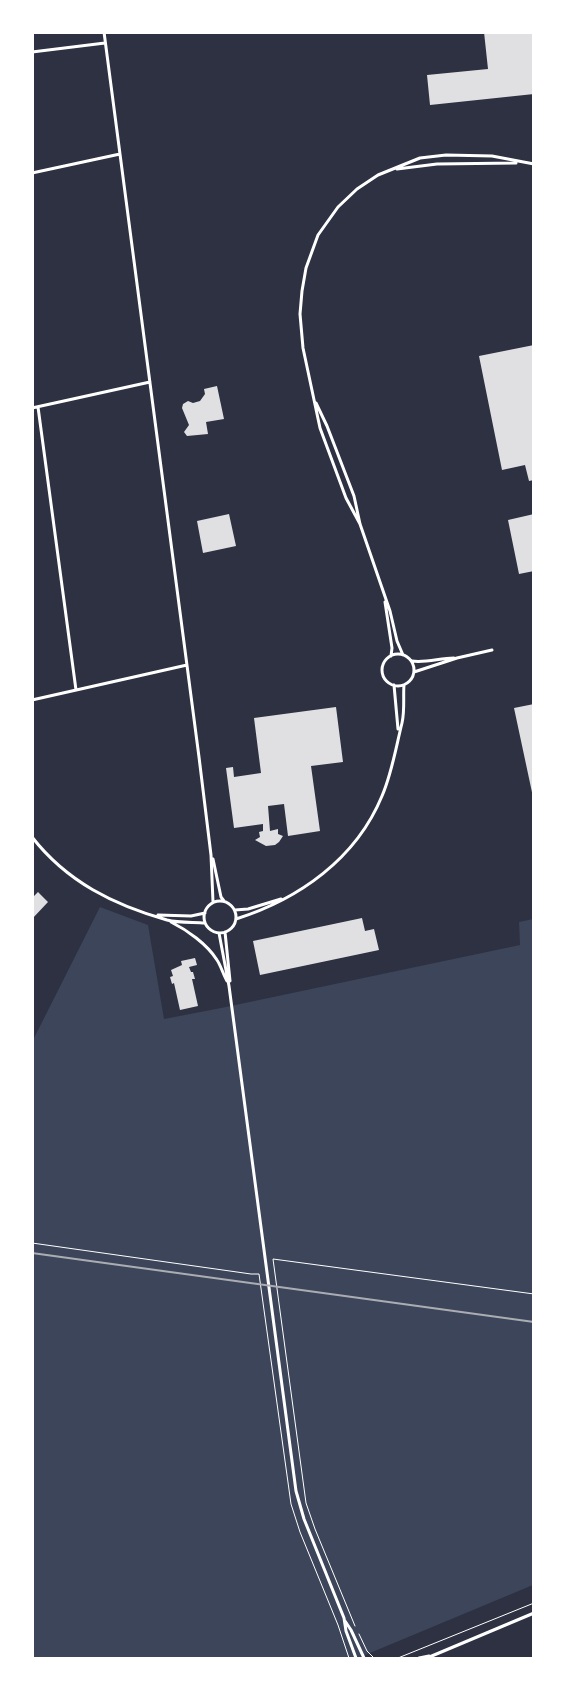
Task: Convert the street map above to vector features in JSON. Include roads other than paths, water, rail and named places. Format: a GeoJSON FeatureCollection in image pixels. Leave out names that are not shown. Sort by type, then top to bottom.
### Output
{"type":"FeatureCollection","features":[{"type":"Feature","properties":{"kind":"street"},"geometry":{"type":"LineString","coordinates":[[104,32],[211,855],[213,902]]}},
{"type":"Feature","properties":{"kind":"street"},"geometry":{"type":"LineString","coordinates":[[32,52],[105,43]]}},
{"type":"Feature","properties":{"kind":"street"},"geometry":{"type":"LineString","coordinates":[[32,173],[120,154]]}},
{"type":"Feature","properties":{"kind":"street"},"geometry":{"type":"LineString","coordinates":[[456,155],[456,163]]}},
{"type":"Feature","properties":{"kind":"street"},"geometry":{"type":"LineString","coordinates":[[360,524],[346,498],[320,428],[302,348],[300,314],[302,291],[309,257],[324,225],[345,200],[378,175],[420,158],[456,155],[492,156],[521,163]]}},
{"type":"Feature","properties":{"kind":"street"},"geometry":{"type":"LineString","coordinates":[[394,169],[456,163],[534,164]]}},
{"type":"Feature","properties":{"kind":"street"},"geometry":{"type":"LineString","coordinates":[[32,408],[150,382]]}},
{"type":"Feature","properties":{"kind":"street"},"geometry":{"type":"LineString","coordinates":[[315,402],[327,426],[354,496],[360,524],[390,611],[403,655],[412,662],[414,672],[409,682],[404,685],[394,685],[385,679],[382,669],[391,656],[392,648],[385,599]]}},
{"type":"Feature","properties":{"kind":"street"},"geometry":{"type":"LineString","coordinates":[[38,407],[76,690]]}},
{"type":"Feature","properties":{"kind":"street"},"geometry":{"type":"LineString","coordinates":[[333,464],[341,461]]}},
{"type":"Feature","properties":{"kind":"street"},"geometry":{"type":"LineString","coordinates":[[414,672],[457,658],[492,650]]}},
{"type":"Feature","properties":{"kind":"street"},"geometry":{"type":"LineString","coordinates":[[391,656],[403,655]]}},
{"type":"Feature","properties":{"kind":"street"},"geometry":{"type":"LineString","coordinates":[[412,662],[457,658]]}},
{"type":"Feature","properties":{"kind":"street"},"geometry":{"type":"LineString","coordinates":[[32,700],[187,665]]}},
{"type":"Feature","properties":{"kind":"street"},"geometry":{"type":"LineString","coordinates":[[394,685],[399,732]]}},
{"type":"Feature","properties":{"kind":"street"},"geometry":{"type":"LineString","coordinates":[[236,920],[257,913],[299,891],[325,873],[343,855],[370,822],[383,794],[392,765],[403,713],[404,685]]}},
{"type":"Feature","properties":{"kind":"street"},"geometry":{"type":"LineString","coordinates":[[32,837],[57,865],[86,887],[117,903],[167,920],[193,936],[217,960],[230,986]]}},
{"type":"Feature","properties":{"kind":"street"},"geometry":{"type":"LineString","coordinates":[[211,855],[224,902]]}},
{"type":"Feature","properties":{"kind":"street"},"geometry":{"type":"LineString","coordinates":[[235,910],[248,909],[284,898]]}},
{"type":"Feature","properties":{"kind":"street"},"geometry":{"type":"LineString","coordinates":[[213,902],[224,902],[229,903],[235,910],[236,920],[232,927],[225,932],[219,933],[211,930],[205,923],[204,913],[213,902]]}},
{"type":"Feature","properties":{"kind":"street"},"geometry":{"type":"LineString","coordinates":[[155,915],[192,916],[204,913]]}},
{"type":"Feature","properties":{"kind":"street"},"geometry":{"type":"LineString","coordinates":[[167,920],[205,923]]}},
{"type":"Feature","properties":{"kind":"street"},"geometry":{"type":"LineString","coordinates":[[225,932],[230,986]]}},
{"type":"Feature","properties":{"kind":"street"},"geometry":{"type":"LineString","coordinates":[[219,933],[230,986],[296,1490],[304,1519],[344,1618],[364,1658]]}},
{"type":"Feature","properties":{"kind":"street"},"geometry":{"type":"LineString","coordinates":[[427,1658],[534,1613]]}},
{"type":"Feature","properties":{"kind":"street"},"geometry":{"type":"LineString","coordinates":[[344,1618],[346,1631],[356,1658]]}},
{"type":"Feature","properties":{"kind":"street"},"geometry":{"type":"LineString","coordinates":[[419,1658],[432,1655]]}},
{"type":"Feature","properties":{"kind":"railway"},"geometry":{"type":"LineString","coordinates":[[32,1253],[534,1322]]}}]}
